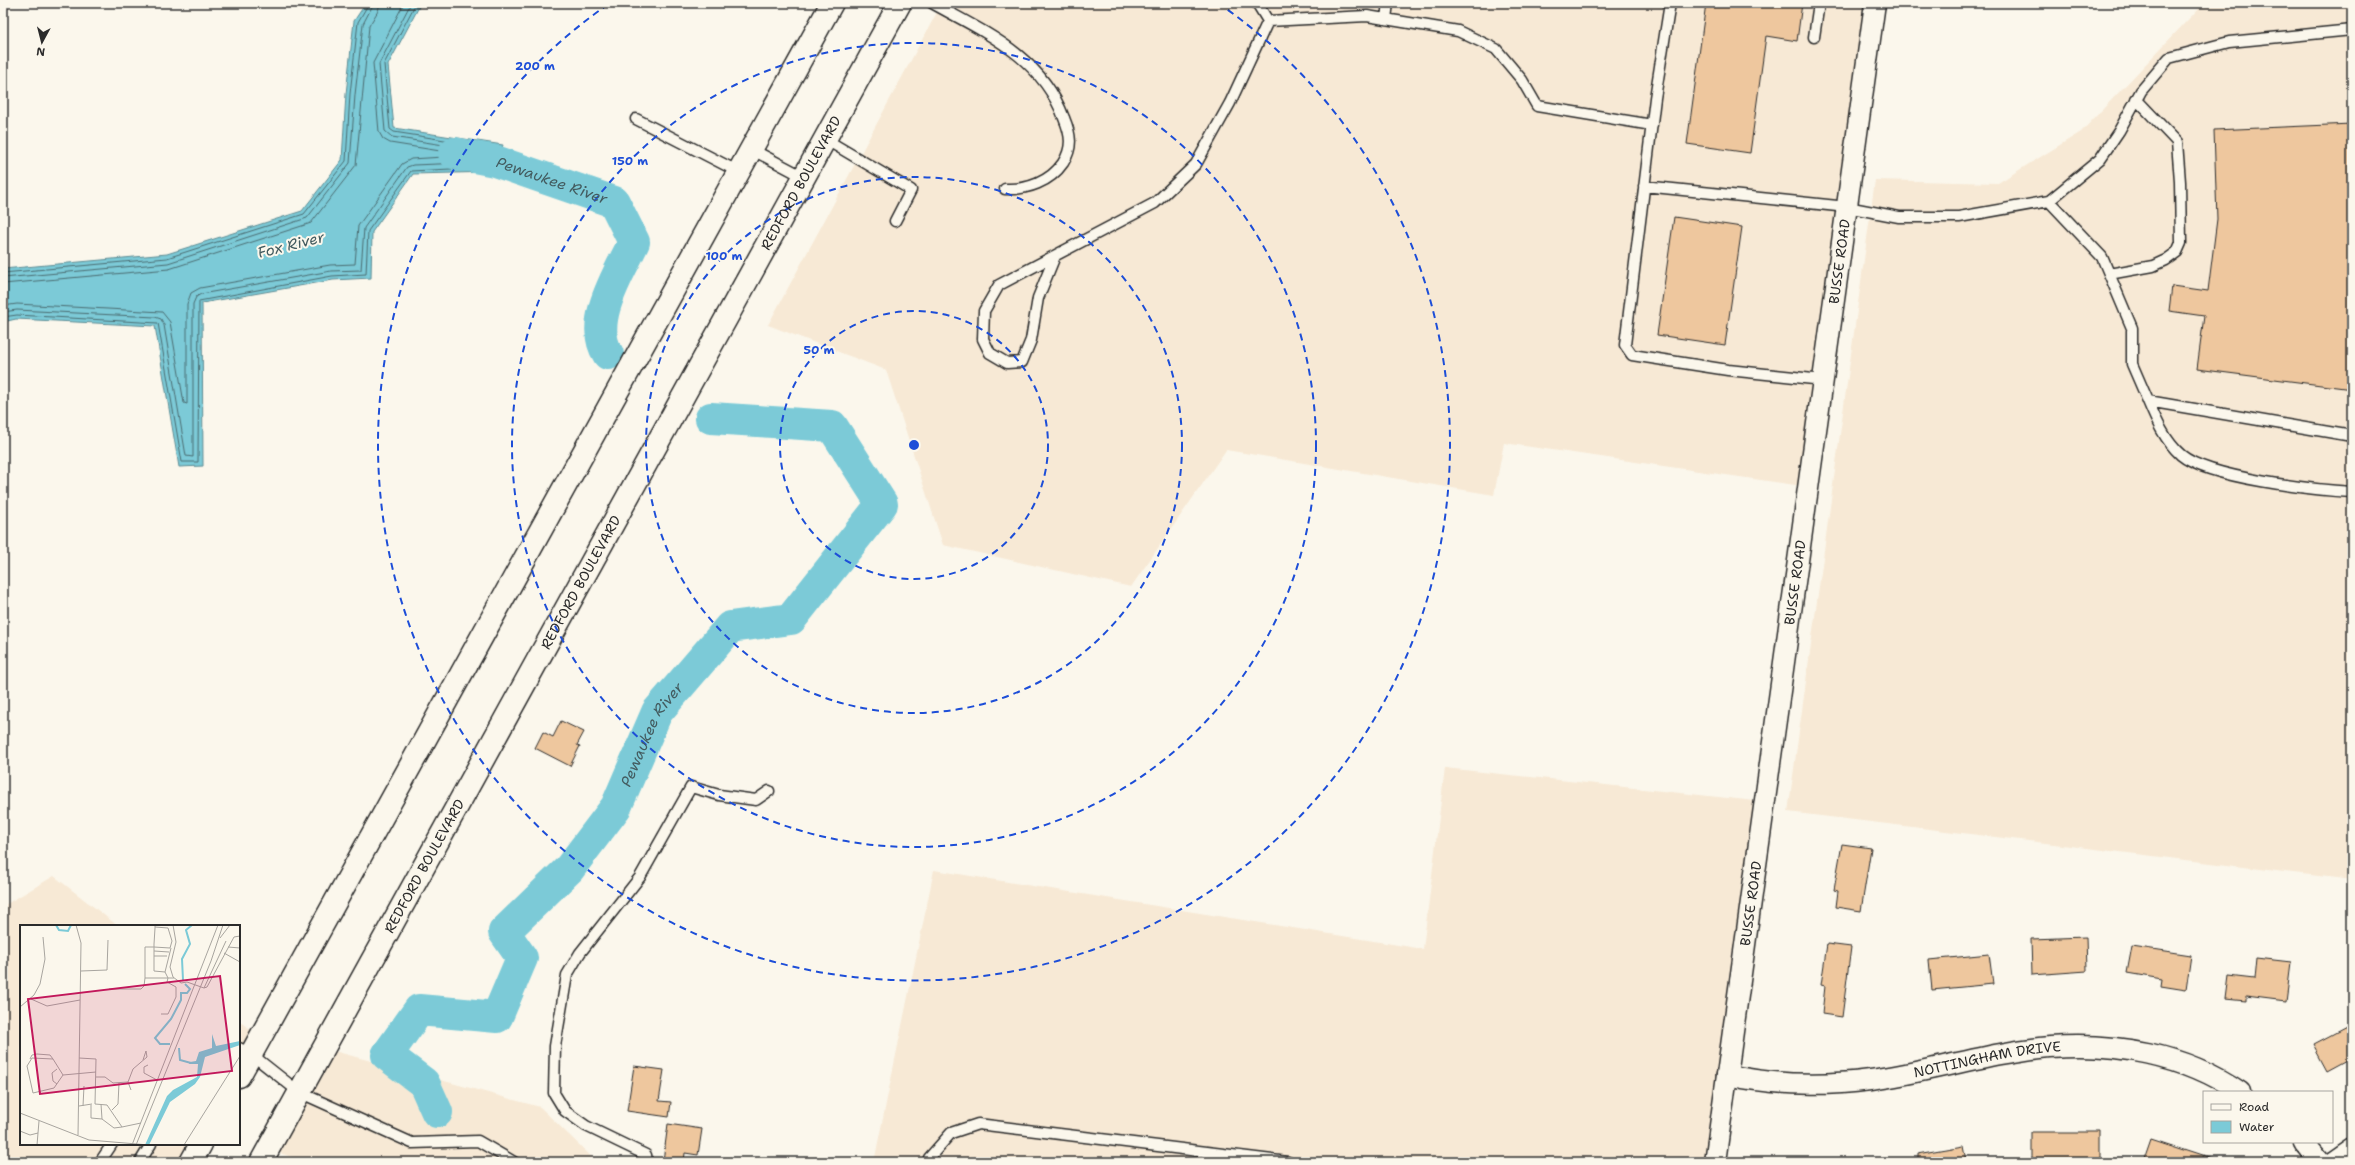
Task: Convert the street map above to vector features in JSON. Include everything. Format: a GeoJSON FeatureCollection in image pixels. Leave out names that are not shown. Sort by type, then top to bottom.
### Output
{"type":"FeatureCollection","features":[{"type":"Feature","properties":{"kind":"main road"},"geometry":{"type":"LineString","coordinates":[[240,1072],[245,1051],[739,172],[832,3]]}},
{"type":"Feature","properties":{"kind":"main road","name":"REDFORD BOULEVARD"},"geometry":{"type":"LineString","coordinates":[[261,1162],[900,3]]}},
{"type":"Feature","properties":{"kind":"main road"},"geometry":{"type":"LineString","coordinates":[[191,1162],[200,1145]]}},
{"type":"Feature","properties":{"kind":"street","name":"BUSSE ROAD"},"geometry":{"type":"LineString","coordinates":[[1715,1162],[1875,3]]}},
{"type":"Feature","properties":{"kind":"street","name":"NOTTINGHAM DRIVE"},"geometry":{"type":"LineString","coordinates":[[1727,1075],[1751,1080],[1809,1084],[1842,1083],[1930,1070],[2048,1047],[2101,1047],[2144,1052],[2183,1062],[2238,1091]]}},
{"type":"Feature","properties":{"kind":"street"},"geometry":{"type":"LineString","coordinates":[[2304,1143],[2320,1162]]}},
{"type":"Feature","properties":{"kind":"street"},"geometry":{"type":"LineString","coordinates":[[2332,1162],[2352,1148]]}},
{"type":"Feature","properties":{"kind":"lane"},"geometry":{"type":"LineString","coordinates":[[932,3],[997,38],[1040,74],[1060,107],[1071,135],[1069,154],[1058,171],[1041,183],[1017,190],[1005,189]]}},
{"type":"Feature","properties":{"kind":"lane"},"geometry":{"type":"LineString","coordinates":[[1257,3],[1268,21]]}},
{"type":"Feature","properties":{"kind":"lane"},"geometry":{"type":"LineString","coordinates":[[1386,19],[1388,3]]}},
{"type":"Feature","properties":{"kind":"lane"},"geometry":{"type":"LineString","coordinates":[[1670,3],[1652,125],[1625,345],[1632,355],[1728,370],[1823,380]]}},
{"type":"Feature","properties":{"kind":"lane"},"geometry":{"type":"LineString","coordinates":[[1814,37],[1819,3]]}},
{"type":"Feature","properties":{"kind":"lane"},"geometry":{"type":"LineString","coordinates":[[1268,21],[1367,16],[1458,31],[1496,49],[1522,80],[1537,106],[1652,125]]}},
{"type":"Feature","properties":{"kind":"lane"},"geometry":{"type":"LineString","coordinates":[[1055,256],[1038,298],[1031,340],[1022,362],[1007,363],[990,353],[983,339],[984,311],[999,285],[1155,203],[1196,164],[1230,103],[1268,21]]}},
{"type":"Feature","properties":{"kind":"lane"},"geometry":{"type":"LineString","coordinates":[[1644,186],[1847,207],[1899,217],[1959,217],[2049,201],[2100,159],[2119,131],[2141,91],[2169,58],[2230,42],[2352,30]]}},
{"type":"Feature","properties":{"kind":"lane"},"geometry":{"type":"LineString","coordinates":[[2109,274],[2153,266],[2166,260],[2177,252],[2181,243],[2180,182],[2177,142],[2136,100]]}},
{"type":"Feature","properties":{"kind":"lane"},"geometry":{"type":"LineString","coordinates":[[636,119],[739,172]]}},
{"type":"Feature","properties":{"kind":"lane"},"geometry":{"type":"LineString","coordinates":[[825,139],[911,190],[894,221]]}},
{"type":"Feature","properties":{"kind":"lane"},"geometry":{"type":"LineString","coordinates":[[751,149],[804,178]]}},
{"type":"Feature","properties":{"kind":"lane"},"geometry":{"type":"LineString","coordinates":[[2049,201],[2102,257],[2132,328],[2132,364],[2161,431],[2181,456],[2207,468],[2231,475],[2329,491],[2352,492]]}},
{"type":"Feature","properties":{"kind":"lane"},"geometry":{"type":"LineString","coordinates":[[2148,401],[2352,436]]}},
{"type":"Feature","properties":{"kind":"lane"},"geometry":{"type":"LineString","coordinates":[[646,1162],[646,1155],[586,1126],[565,1111],[554,1093],[555,1046],[567,975],[580,953],[640,877],[691,787],[719,795],[756,800],[769,791]]}},
{"type":"Feature","properties":{"kind":"lane"},"geometry":{"type":"LineString","coordinates":[[245,1051],[299,1092],[412,1143],[478,1141],[514,1162]]}},
{"type":"Feature","properties":{"kind":"lane"},"geometry":{"type":"LineString","coordinates":[[928,1162],[929,1158],[951,1133],[978,1124],[1288,1162]]}},
{"type":"Feature","properties":{"kind":"lane"},"geometry":{"type":"LineString","coordinates":[[100,1162],[111,1145]]}},
{"type":"Feature","properties":{"kind":"lane"},"geometry":{"type":"LineString","coordinates":[[140,1162],[150,1145]]}},
{"type":"Feature","properties":{"kind":"shaded area"},"geometry":{"type":"Polygon","coordinates":[[[942,3],[1875,3],[1809,487],[1504,443],[1494,495],[1226,450],[1131,587],[943,545],[886,370],[768,325],[942,3]]]}},
{"type":"Feature","properties":{"kind":"shaded area"},"geometry":{"type":"Polygon","coordinates":[[[2204,3],[2352,3],[2352,880],[1788,812],[1875,180],[1998,183],[2081,132],[2204,3]]]}},
{"type":"Feature","properties":{"kind":"shaded area"},"geometry":{"type":"Polygon","coordinates":[[[1445,768],[1765,802],[1715,1162],[874,1162],[934,870],[1423,949],[1445,768]]]}},
{"type":"Feature","properties":{"kind":"shaded area"},"geometry":{"type":"Polygon","coordinates":[[[54,876],[117,925],[20,925],[20,1145],[200,1145],[191,1162],[3,1162],[3,906],[54,876]]]}},
{"type":"Feature","properties":{"kind":"shaded area"},"geometry":{"type":"Polygon","coordinates":[[[240,1022],[260,1037],[240,1074],[240,1022]]]}},
{"type":"Feature","properties":{"kind":"shaded area"},"geometry":{"type":"Polygon","coordinates":[[[323,1048],[540,1107],[597,1162],[306,1162],[268,1149],[323,1048]]]}},
{"type":"Feature","properties":{"kind":"water","name":"Fox River"},"geometry":{"type":"Polygon","coordinates":[[[366,3],[421,3],[388,65],[394,128],[503,145],[494,172],[413,174],[372,232],[371,278],[333,280],[202,303],[203,466],[179,467],[155,326],[16,319],[3,322],[3,269],[167,254],[302,211],[342,160],[346,94],[354,21],[366,3]]]}},
{"type":"Feature","properties":{"kind":"building"},"geometry":{"type":"Polygon","coordinates":[[[1706,3],[1802,3],[1797,41],[1766,36],[1750,153],[1687,144],[1706,3]]]}},
{"type":"Feature","properties":{"kind":"building"},"geometry":{"type":"Polygon","coordinates":[[[2352,124],[2352,389],[2197,369],[2204,316],[2169,311],[2172,286],[2208,291],[2217,219],[2214,130],[2352,124]]]}},
{"type":"Feature","properties":{"kind":"building"},"geometry":{"type":"Polygon","coordinates":[[[1674,217],[1742,227],[1725,345],[1657,335],[1674,217]]]}},
{"type":"Feature","properties":{"kind":"building"},"geometry":{"type":"Polygon","coordinates":[[[561,721],[584,732],[577,745],[580,746],[570,766],[535,748],[543,732],[553,737],[561,721]]]}},
{"type":"Feature","properties":{"kind":"building"},"geometry":{"type":"Polygon","coordinates":[[[1842,844],[1871,848],[1861,911],[1836,907],[1838,891],[1834,890],[1842,844]]]}},
{"type":"Feature","properties":{"kind":"building"},"geometry":{"type":"Polygon","coordinates":[[[2086,937],[2087,971],[2032,975],[2031,939],[2086,937]]]}},
{"type":"Feature","properties":{"kind":"building"},"geometry":{"type":"Polygon","coordinates":[[[1827,944],[1851,947],[1842,1017],[1822,1014],[1825,986],[1821,985],[1827,944]]]}},
{"type":"Feature","properties":{"kind":"building"},"geometry":{"type":"Polygon","coordinates":[[[2132,946],[2191,955],[2186,990],[2161,986],[2162,979],[2127,973],[2132,946]]]}},
{"type":"Feature","properties":{"kind":"building"},"geometry":{"type":"Polygon","coordinates":[[[1989,954],[1993,984],[1932,990],[1929,960],[1989,954]]]}},
{"type":"Feature","properties":{"kind":"building"},"geometry":{"type":"Polygon","coordinates":[[[2256,958],[2291,962],[2286,1001],[2246,996],[2246,1001],[2225,999],[2228,976],[2254,979],[2256,958]]]}},
{"type":"Feature","properties":{"kind":"building"},"geometry":{"type":"Polygon","coordinates":[[[2352,1024],[2352,1057],[2328,1070],[2314,1044],[2352,1024]]]}},
{"type":"Feature","properties":{"kind":"building"},"geometry":{"type":"Polygon","coordinates":[[[634,1066],[664,1070],[659,1101],[671,1102],[669,1117],[627,1111],[634,1066]]]}},
{"type":"Feature","properties":{"kind":"building"},"geometry":{"type":"Polygon","coordinates":[[[668,1124],[702,1129],[698,1155],[685,1153],[684,1162],[663,1161],[668,1124]]]}},
{"type":"Feature","properties":{"kind":"building"},"geometry":{"type":"Polygon","coordinates":[[[2032,1132],[2100,1132],[2100,1160],[2032,1160],[2032,1132]]]}},
{"type":"Feature","properties":{"kind":"building"},"geometry":{"type":"Polygon","coordinates":[[[2151,1139],[2212,1159],[2212,1162],[2143,1162],[2151,1139]]]}},
{"type":"Feature","properties":{"kind":"building"},"geometry":{"type":"Polygon","coordinates":[[[1964,1146],[1967,1162],[1918,1162],[1918,1154],[1964,1146]]]}},
{"type":"Feature","properties":{"kind":"waterway","name":"Pewaukee River"},"geometry":{"type":"LineString","coordinates":[[454,153],[495,161],[614,202],[634,242],[614,282],[603,312],[601,327],[603,341],[608,354]]}},
{"type":"Feature","properties":{"kind":"waterway","name":"Pewaukee River"},"geometry":{"type":"LineString","coordinates":[[437,1112],[424,1083],[387,1055],[419,1010],[497,1017],[522,958],[504,932],[569,869],[616,807],[657,712],[730,627],[791,619],[882,504],[832,426],[711,418]]}},
{"type":"Feature","properties":{"kind":"railway"},"geometry":{"type":"LineString","coordinates":[[3,9],[8,3]]}}]}
